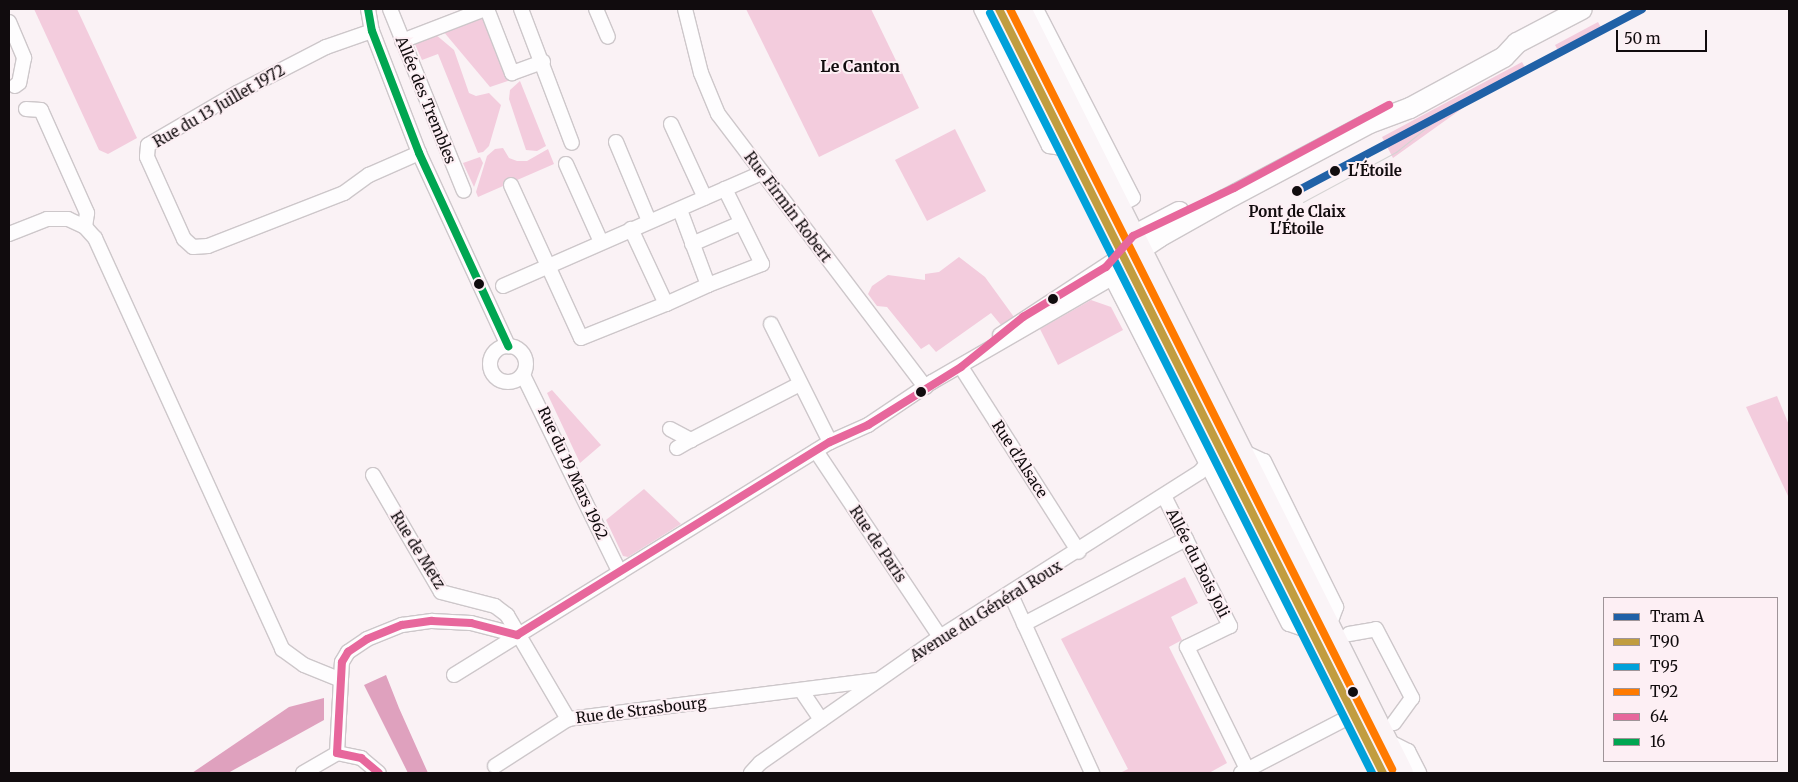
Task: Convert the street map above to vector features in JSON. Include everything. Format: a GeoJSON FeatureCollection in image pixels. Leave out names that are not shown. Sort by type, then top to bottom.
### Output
{"type":"FeatureCollection","features":[{"type":"Feature","properties":{"kind":"main road"},"geometry":{"type":"LineString","coordinates":[[999,9],[1222,455],[1390,731],[1402,773]]}},
{"type":"Feature","properties":{"kind":"main road"},"geometry":{"type":"LineString","coordinates":[[1020,9],[1089,129],[1118,206],[1123,258]]}},
{"type":"Feature","properties":{"kind":"main road"},"geometry":{"type":"LineString","coordinates":[[1123,258],[1234,188],[1493,50],[1517,43],[1582,9]]}},
{"type":"Feature","properties":{"kind":"main road"},"geometry":{"type":"LineString","coordinates":[[1222,455],[1264,499],[1330,631],[1353,715],[1383,773]]}},
{"type":"Feature","properties":{"kind":"street","name":"Rue du 19 Mars 1962"},"geometry":{"type":"LineString","coordinates":[[368,9],[372,31],[420,153],[508,346],[518,349],[524,356],[527,365],[523,374],[620,573]]}},
{"type":"Feature","properties":{"kind":"street","name":"Allée des Trembles"},"geometry":{"type":"LineString","coordinates":[[390,9],[464,191]]}},
{"type":"Feature","properties":{"kind":"street"},"geometry":{"type":"LineString","coordinates":[[402,41],[486,9],[512,73],[543,62]]}},
{"type":"Feature","properties":{"kind":"street"},"geometry":{"type":"LineString","coordinates":[[521,9],[543,62],[572,143]]}},
{"type":"Feature","properties":{"kind":"street"},"geometry":{"type":"LineString","coordinates":[[596,9],[608,37]]}},
{"type":"Feature","properties":{"kind":"street","name":"Rue Firmin Robert"},"geometry":{"type":"LineString","coordinates":[[685,9],[701,73],[712,102],[762,173],[925,387]]}},
{"type":"Feature","properties":{"kind":"street"},"geometry":{"type":"LineString","coordinates":[[981,9],[1049,146],[1069,149]]}},
{"type":"Feature","properties":{"kind":"street"},"geometry":{"type":"LineString","coordinates":[[1036,9],[1089,129]]}},
{"type":"Feature","properties":{"kind":"street"},"geometry":{"type":"LineString","coordinates":[[9,22],[24,58],[19,83],[15,86]]}},
{"type":"Feature","properties":{"kind":"street","name":"Rue du 13 Juillet 1972"},"geometry":{"type":"LineString","coordinates":[[372,31],[326,47],[236,93],[148,145],[146,157],[184,239],[193,247],[208,246],[344,193],[369,175],[420,153]]}},
{"type":"Feature","properties":{"kind":"street"},"geometry":{"type":"LineString","coordinates":[[26,109],[41,110],[87,213],[85,227]]}},
{"type":"Feature","properties":{"kind":"street"},"geometry":{"type":"LineString","coordinates":[[671,124],[705,198]]}},
{"type":"Feature","properties":{"kind":"street"},"geometry":{"type":"LineString","coordinates":[[616,142],[649,221]]}},
{"type":"Feature","properties":{"kind":"street"},"geometry":{"type":"LineString","coordinates":[[566,164],[601,242]]}},
{"type":"Feature","properties":{"kind":"street"},"geometry":{"type":"LineString","coordinates":[[503,286],[762,173]]}},
{"type":"Feature","properties":{"kind":"street"},"geometry":{"type":"LineString","coordinates":[[511,186],[581,338],[762,264],[725,189]]}},
{"type":"Feature","properties":{"kind":"street"},"geometry":{"type":"LineString","coordinates":[[680,210],[708,285]]}},
{"type":"Feature","properties":{"kind":"street"},"geometry":{"type":"LineString","coordinates":[[9,234],[47,219],[68,219],[85,227],[95,238],[282,649],[304,665],[339,679]]}},
{"type":"Feature","properties":{"kind":"street"},"geometry":{"type":"LineString","coordinates":[[692,244],[741,223]]}},
{"type":"Feature","properties":{"kind":"street"},"geometry":{"type":"LineString","coordinates":[[631,229],[666,304]]}},
{"type":"Feature","properties":{"kind":"street"},"geometry":{"type":"LineString","coordinates":[[454,675],[830,442],[868,425],[925,387],[960,367],[1123,258]]}},
{"type":"Feature","properties":{"kind":"street"},"geometry":{"type":"LineString","coordinates":[[771,324],[830,442]]}},
{"type":"Feature","properties":{"kind":"street"},"geometry":{"type":"LineString","coordinates":[[508,346],[492,355],[492,371],[498,379],[506,382],[516,381],[523,374]]}},
{"type":"Feature","properties":{"kind":"street","name":"Rue d'Alsace"},"geometry":{"type":"LineString","coordinates":[[960,367],[1079,552]]}},
{"type":"Feature","properties":{"kind":"street"},"geometry":{"type":"LineString","coordinates":[[677,448],[800,384]]}},
{"type":"Feature","properties":{"kind":"street"},"geometry":{"type":"LineString","coordinates":[[670,429],[691,440]]}},
{"type":"Feature","properties":{"kind":"street","name":"Rue de Paris"},"geometry":{"type":"LineString","coordinates":[[816,451],[940,637]]}},
{"type":"Feature","properties":{"kind":"street"},"geometry":{"type":"LineString","coordinates":[[1222,455],[1264,461],[1336,607],[1330,631],[1376,629],[1412,698],[1390,731],[1408,752],[1419,773]]}},
{"type":"Feature","properties":{"kind":"street","name":"Avenue du Général Roux"},"geometry":{"type":"LineString","coordinates":[[751,773],[760,763],[940,637],[1079,552],[1222,455]]}},
{"type":"Feature","properties":{"kind":"street","name":"Rue de Metz"},"geometry":{"type":"LineString","coordinates":[[373,475],[441,592],[495,606],[507,615],[568,720]]}},
{"type":"Feature","properties":{"kind":"street","name":"Allée du Bois Joli"},"geometry":{"type":"LineString","coordinates":[[1164,496],[1230,626],[1187,647],[1244,771],[1353,715]]}},
{"type":"Feature","properties":{"kind":"street"},"geometry":{"type":"LineString","coordinates":[[1264,499],[1287,509]]}},
{"type":"Feature","properties":{"kind":"street","name":"Avenue du Général Roux"},"geometry":{"type":"LineString","coordinates":[[1024,624],[1186,540]]}},
{"type":"Feature","properties":{"kind":"street"},"geometry":{"type":"LineString","coordinates":[[1011,595],[1092,773]]}},
{"type":"Feature","properties":{"kind":"street"},"geometry":{"type":"LineString","coordinates":[[337,753],[339,679],[342,662],[348,652],[367,639],[402,625],[432,621],[471,623],[517,635]]}},
{"type":"Feature","properties":{"kind":"street","name":"Rue de Strasbourg"},"geometry":{"type":"LineString","coordinates":[[494,766],[568,720],[880,680]]}},
{"type":"Feature","properties":{"kind":"street"},"geometry":{"type":"LineString","coordinates":[[801,690],[821,720]]}},
{"type":"Feature","properties":{"kind":"street"},"geometry":{"type":"LineString","coordinates":[[303,773],[337,753],[361,758],[379,773]]}},
{"type":"Feature","properties":{"kind":"shaded area"},"geometry":{"type":"Polygon","coordinates":[[[34,9],[77,9],[137,138],[108,154],[99,150],[34,9]]]}},
{"type":"Feature","properties":{"kind":"shaded area"},"geometry":{"type":"Polygon","coordinates":[[[746,9],[871,9],[919,108],[819,157],[746,9]]]}},
{"type":"Feature","properties":{"kind":"shaded area"},"geometry":{"type":"Polygon","coordinates":[[[480,17],[485,20],[511,80],[490,87],[443,31],[480,17]]]}},
{"type":"Feature","properties":{"kind":"shaded area"},"geometry":{"type":"Polygon","coordinates":[[[1598,22],[1604,33],[1561,56],[1555,45],[1598,22]]]}},
{"type":"Feature","properties":{"kind":"shaded area"},"geometry":{"type":"Polygon","coordinates":[[[435,34],[454,50],[469,93],[476,96],[489,93],[501,105],[489,146],[483,152],[478,153],[438,54],[422,60],[414,42],[435,34]]]}},
{"type":"Feature","properties":{"kind":"shaded area"},"geometry":{"type":"Polygon","coordinates":[[[1522,62],[1528,73],[1467,105],[1393,158],[1382,137],[1522,62]]]}},
{"type":"Feature","properties":{"kind":"shaded area"},"geometry":{"type":"Polygon","coordinates":[[[520,81],[546,146],[537,151],[526,150],[509,99],[510,90],[520,81]]]}},
{"type":"Feature","properties":{"kind":"shaded area"},"geometry":{"type":"Polygon","coordinates":[[[955,129],[986,191],[927,221],[895,160],[955,129]]]}},
{"type":"Feature","properties":{"kind":"shaded area"},"geometry":{"type":"Polygon","coordinates":[[[503,148],[509,158],[517,161],[527,161],[548,149],[554,164],[478,197],[476,192],[487,156],[495,149],[503,148]]]}},
{"type":"Feature","properties":{"kind":"shaded area"},"geometry":{"type":"Polygon","coordinates":[[[480,157],[483,163],[474,187],[463,163],[480,157]]]}},
{"type":"Feature","properties":{"kind":"shaded area"},"geometry":{"type":"Polygon","coordinates":[[[959,257],[985,277],[1014,317],[1001,325],[991,313],[936,352],[929,344],[921,349],[887,307],[877,306],[868,294],[872,286],[888,275],[925,280],[925,274],[939,272],[959,257]]]}},
{"type":"Feature","properties":{"kind":"shaded area"},"geometry":{"type":"Polygon","coordinates":[[[1091,300],[1111,307],[1123,330],[1058,365],[1040,329],[1091,300]]]}},
{"type":"Feature","properties":{"kind":"shaded area"},"geometry":{"type":"Polygon","coordinates":[[[552,390],[601,445],[580,463],[547,393],[552,390]]]}},
{"type":"Feature","properties":{"kind":"shaded area"},"geometry":{"type":"Polygon","coordinates":[[[1777,396],[1789,425],[1789,498],[1746,407],[1777,396]]]}},
{"type":"Feature","properties":{"kind":"shaded area"},"geometry":{"type":"Polygon","coordinates":[[[644,489],[681,524],[628,557],[623,556],[606,520],[644,489]]]}},
{"type":"Feature","properties":{"kind":"shaded area"},"geometry":{"type":"Polygon","coordinates":[[[1185,577],[1198,603],[1171,617],[1182,640],[1169,647],[1227,763],[1209,773],[1120,773],[1128,769],[1061,639],[1185,577]]]}},
{"type":"Feature","properties":{"kind":"shaded area"},"geometry":{"type":"Polygon","coordinates":[[[386,675],[428,773],[408,773],[364,685],[386,675]]]}},
{"type":"Feature","properties":{"kind":"shaded area"},"geometry":{"type":"Polygon","coordinates":[[[324,698],[324,720],[228,773],[192,773],[289,707],[324,698]]]}},
{"type":"Feature","properties":{"kind":"tram line","name":"A"},"geometry":{"type":"LineString","coordinates":[[1297,191],[1642,9]]}},
{"type":"Feature","properties":{"kind":"tram line"},"geometry":{"type":"LineString","coordinates":[[1303,202],[1396,152],[1451,108]]}},
{"type":"Feature","properties":{"kind":"transit line","name":"16"},"geometry":{"type":"LineString","coordinates":[[368,9],[372,31],[419,153],[508,346]]}},
{"type":"Feature","properties":{"kind":"transit line","name":"T90"},"geometry":{"type":"LineString","coordinates":[[999,9],[1383,773]]}},
{"type":"Feature","properties":{"kind":"transit line","name":"T92"},"geometry":{"type":"LineString","coordinates":[[1010,9],[1392,769]]}},
{"type":"Feature","properties":{"kind":"transit line","name":"T95"},"geometry":{"type":"LineString","coordinates":[[990,13],[1372,773]]}},
{"type":"Feature","properties":{"kind":"transit line","name":"64"},"geometry":{"type":"LineString","coordinates":[[517,635],[830,442],[868,425],[961,367],[1023,317],[1106,267],[1133,236],[1234,188],[1389,105]]}},
{"type":"Feature","properties":{"kind":"transit line","name":"64"},"geometry":{"type":"LineString","coordinates":[[337,753],[342,662],[348,652],[367,639],[402,625],[432,621],[471,623],[517,635]]}},
{"type":"Feature","properties":{"kind":"transit line","name":"64"},"geometry":{"type":"LineString","coordinates":[[337,753],[361,758],[379,773]]}},
{"type":"Feature","properties":{"kind":"place","name":"L'Étoile"},"geometry":{"type":"Point","coordinates":[1335,171]}},
{"type":"Feature","properties":{"kind":"place","name":"Pont de Claix L'Étoile"},"geometry":{"type":"Point","coordinates":[1297,191]}},
{"type":"Feature","properties":{"kind":"district","name":"Le Canton"},"geometry":{"type":"Point","coordinates":[860,66]}}]}
